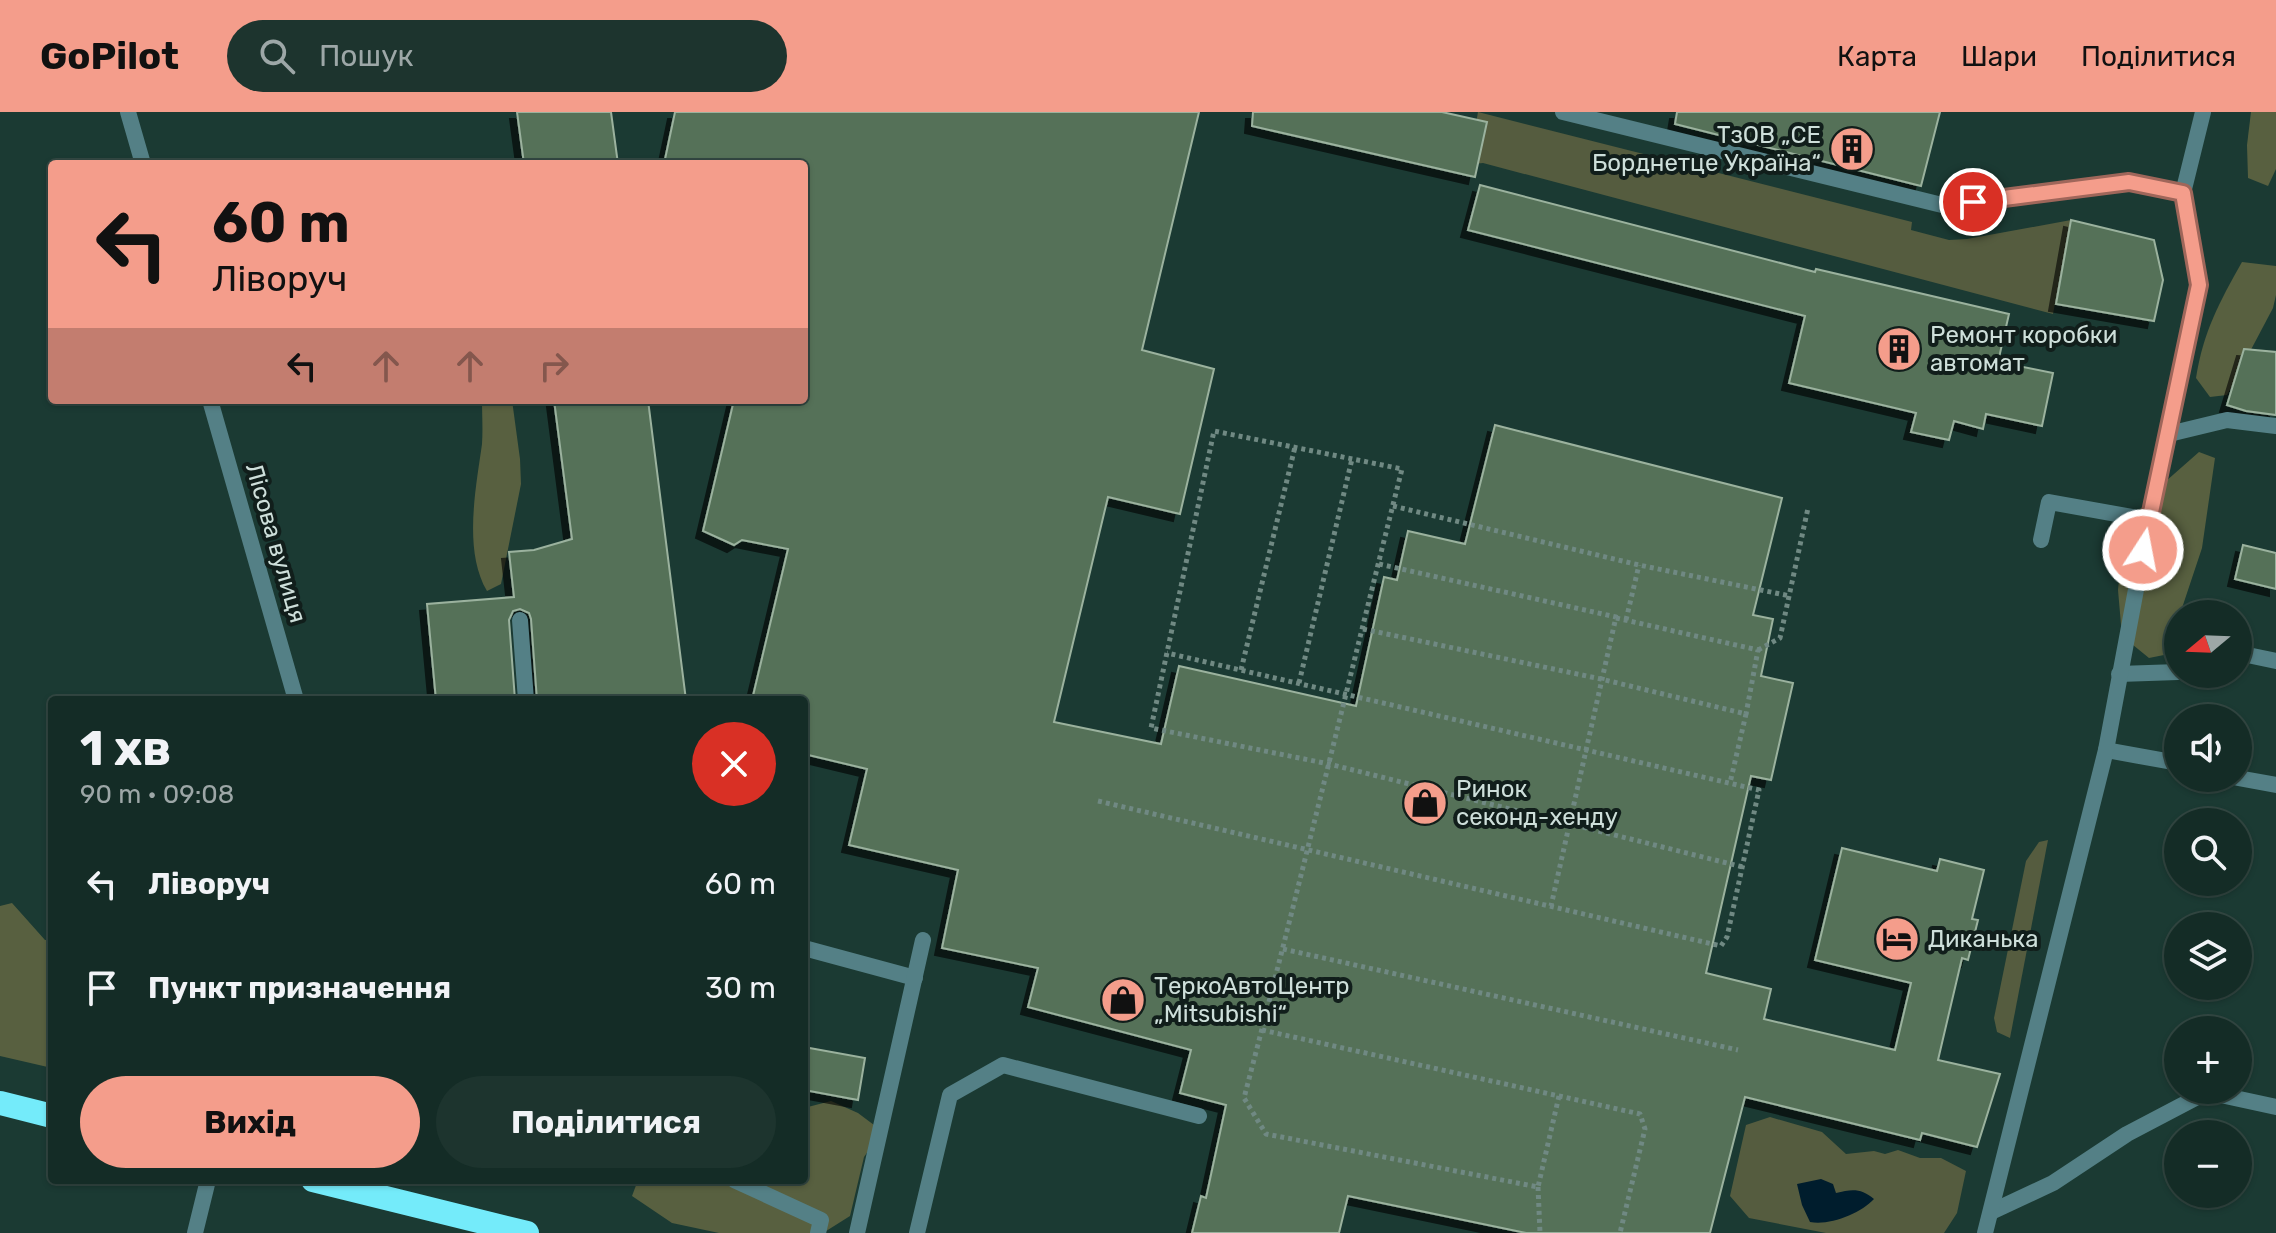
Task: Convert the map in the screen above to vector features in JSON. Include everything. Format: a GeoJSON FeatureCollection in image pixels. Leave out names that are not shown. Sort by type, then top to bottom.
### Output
{"type":"FeatureCollection","features":[{"type":"Feature","properties":{"kind":"highway"},"geometry":{"type":"LineString","coordinates":[[0,1103],[48,1115]]}},
{"type":"Feature","properties":{"kind":"highway"},"geometry":{"type":"LineString","coordinates":[[329,1184],[527,1233]]}},
{"type":"Feature","properties":{"kind":"street"},"geometry":{"type":"LineString","coordinates":[[128,112],[142,160]]}},
{"type":"Feature","properties":{"kind":"street"},"geometry":{"type":"LineString","coordinates":[[1563,112],[1942,205],[2129,182],[2183,193]]}},
{"type":"Feature","properties":{"kind":"street"},"geometry":{"type":"LineString","coordinates":[[1985,1233],[2106,750],[2149,520],[2199,285],[2183,193],[2203,112]]}},
{"type":"Feature","properties":{"kind":"street","name":"Лісова вулиця"},"geometry":{"type":"LineString","coordinates":[[211,404],[295,696]]}},
{"type":"Feature","properties":{"kind":"street"},"geometry":{"type":"LineString","coordinates":[[2169,434],[2227,420],[2276,426]]}},
{"type":"Feature","properties":{"kind":"street"},"geometry":{"type":"LineString","coordinates":[[2041,540],[2049,502],[2149,520]]}},
{"type":"Feature","properties":{"kind":"street"},"geometry":{"type":"LineString","coordinates":[[520,620],[526,696]]}},
{"type":"Feature","properties":{"kind":"street"},"geometry":{"type":"LineString","coordinates":[[2252,656],[2276,661]]}},
{"type":"Feature","properties":{"kind":"street"},"geometry":{"type":"LineString","coordinates":[[2119,674],[2164,672]]}},
{"type":"Feature","properties":{"kind":"street"},"geometry":{"type":"LineString","coordinates":[[2106,750],[2164,760]]}},
{"type":"Feature","properties":{"kind":"street"},"geometry":{"type":"LineString","coordinates":[[2252,781],[2276,785]]}},
{"type":"Feature","properties":{"kind":"street"},"geometry":{"type":"LineString","coordinates":[[857,1233],[923,940]]}},
{"type":"Feature","properties":{"kind":"street"},"geometry":{"type":"LineString","coordinates":[[808,949],[915,978]]}},
{"type":"Feature","properties":{"kind":"street"},"geometry":{"type":"LineString","coordinates":[[917,1233],[950,1095],[1003,1065],[1199,1116]]}},
{"type":"Feature","properties":{"kind":"street"},"geometry":{"type":"LineString","coordinates":[[1991,1212],[2053,1183],[2127,1134],[2207,1092],[2276,1107]]}},
{"type":"Feature","properties":{"kind":"street"},"geometry":{"type":"LineString","coordinates":[[195,1233],[207,1184]]}},
{"type":"Feature","properties":{"kind":"street"},"geometry":{"type":"LineString","coordinates":[[743,1184],[821,1220],[818,1233]]}},
{"type":"Feature","properties":{"kind":"path"},"geometry":{"type":"LineString","coordinates":[[1538,1187],[1266,1134],[1244,1098],[1283,949],[1329,764],[1363,629],[1402,469],[1214,431],[1151,728],[1329,764],[1743,867]]}},
{"type":"Feature","properties":{"kind":"path"},"geometry":{"type":"LineString","coordinates":[[1241,670],[1295,447]]}},
{"type":"Feature","properties":{"kind":"path"},"geometry":{"type":"LineString","coordinates":[[1299,683],[1352,459]]}},
{"type":"Feature","properties":{"kind":"path"},"geometry":{"type":"LineString","coordinates":[[1393,506],[1639,565],[1790,596]]}},
{"type":"Feature","properties":{"kind":"path"},"geometry":{"type":"LineString","coordinates":[[1379,564],[1758,650],[1780,638],[1808,508]]}},
{"type":"Feature","properties":{"kind":"path"},"geometry":{"type":"LineString","coordinates":[[1626,620],[1639,565]]}},
{"type":"Feature","properties":{"kind":"path"},"geometry":{"type":"LineString","coordinates":[[1551,906],[1616,617]]}},
{"type":"Feature","properties":{"kind":"path"},"geometry":{"type":"LineString","coordinates":[[1363,629],[1601,679],[1746,714]]}},
{"type":"Feature","properties":{"kind":"path"},"geometry":{"type":"LineString","coordinates":[[1730,783],[1758,650]]}},
{"type":"Feature","properties":{"kind":"path"},"geometry":{"type":"LineString","coordinates":[[1098,801],[1721,946],[1727,937],[1759,790],[1167,653]]}},
{"type":"Feature","properties":{"kind":"path"},"geometry":{"type":"LineString","coordinates":[[1283,949],[1738,1050]]}},
{"type":"Feature","properties":{"kind":"path"},"geometry":{"type":"LineString","coordinates":[[1262,1030],[1640,1114],[1645,1129],[1620,1233]]}},
{"type":"Feature","properties":{"kind":"path"},"geometry":{"type":"LineString","coordinates":[[1540,1233],[1538,1187],[1559,1096]]}},
{"type":"Feature","properties":{"kind":"green space"},"geometry":{"type":"Polygon","coordinates":[[[1478,112],[1912,222],[1911,230],[1949,240],[2071,220],[2053,314],[1483,163],[1474,164],[1470,158],[1478,112]]]}},
{"type":"Feature","properties":{"kind":"green space"},"geometry":{"type":"Polygon","coordinates":[[[2251,112],[2276,112],[2276,169],[2268,186],[2248,178],[2247,145],[2251,112]]]}},
{"type":"Feature","properties":{"kind":"green space"},"geometry":{"type":"Polygon","coordinates":[[[2242,262],[2276,266],[2273,308],[2227,395],[2210,397],[2196,378],[2199,361],[2213,317],[2242,262]]]}},
{"type":"Feature","properties":{"kind":"green space"},"geometry":{"type":"Polygon","coordinates":[[[482,404],[513,404],[521,484],[501,584],[487,591],[475,557],[473,538],[482,444],[482,404]]]}},
{"type":"Feature","properties":{"kind":"green space"},"geometry":{"type":"Polygon","coordinates":[[[2199,452],[2215,458],[2202,548],[2185,600],[2164,600],[2164,655],[2149,658],[2122,636],[2118,590],[2124,529],[2157,489],[2199,452]]]}},
{"type":"Feature","properties":{"kind":"green space"},"geometry":{"type":"Polygon","coordinates":[[[2048,840],[2010,1038],[1997,1032],[1994,1018],[2026,861],[2039,842],[2048,840]]]}},
{"type":"Feature","properties":{"kind":"green space"},"geometry":{"type":"Polygon","coordinates":[[[12,903],[48,940],[48,1067],[0,1056],[0,906],[12,903]]]}},
{"type":"Feature","properties":{"kind":"green space"},"geometry":{"type":"Polygon","coordinates":[[[831,1101],[858,1113],[882,1131],[864,1157],[850,1216],[823,1233],[719,1233],[672,1223],[632,1196],[636,1184],[808,1184],[808,1107],[831,1101]]]}},
{"type":"Feature","properties":{"kind":"green space"},"geometry":{"type":"Polygon","coordinates":[[[1770,1117],[1822,1132],[1846,1154],[1874,1151],[1885,1154],[1898,1150],[1920,1158],[1941,1158],[1966,1171],[1957,1213],[1944,1233],[1826,1233],[1749,1218],[1730,1196],[1746,1125],[1770,1117]]]}},
{"type":"Feature","properties":{"kind":"water"},"geometry":{"type":"Polygon","coordinates":[[[1821,1179],[1833,1184],[1836,1193],[1856,1190],[1874,1199],[1845,1217],[1827,1222],[1810,1222],[1797,1184],[1821,1179]]]}},
{"type":"Feature","properties":{"kind":"building"},"geometry":{"type":"Polygon","coordinates":[[[517,112],[611,112],[617,160],[523,160],[517,112]]]}},
{"type":"Feature","properties":{"kind":"building"},"geometry":{"type":"Polygon","coordinates":[[[675,112],[1199,112],[1142,350],[1214,369],[1180,514],[1108,497],[1054,722],[1161,744],[1179,666],[1356,706],[1384,577],[1397,580],[1408,531],[1465,544],[1495,425],[1782,498],[1753,615],[1773,619],[1761,676],[1793,683],[1771,780],[1751,776],[1706,973],[1771,989],[1764,1019],[1895,1050],[1911,983],[1815,960],[1842,848],[1937,871],[1940,859],[1984,870],[1972,919],[1978,920],[1968,960],[1962,958],[1938,1060],[2000,1074],[1977,1147],[1922,1133],[1920,1140],[1745,1097],[1710,1233],[1526,1233],[1348,1196],[1339,1233],[1192,1233],[1201,1196],[1206,1198],[1226,1105],[1180,1093],[1191,1050],[1028,1007],[1038,968],[942,948],[958,870],[849,845],[867,769],[808,755],[808,696],[753,696],[788,549],[742,540],[734,545],[703,531],[733,404],[808,404],[808,160],[665,160],[675,112]]]}},
{"type":"Feature","properties":{"kind":"building"},"geometry":{"type":"Polygon","coordinates":[[[1253,112],[1442,112],[1487,122],[1475,177],[1252,126],[1253,112]]]}},
{"type":"Feature","properties":{"kind":"building","name":"ТзОВ „СЕ Борднетце Україна“"},"geometry":{"type":"Polygon","coordinates":[[[1677,112],[1940,112],[1921,186],[1675,124],[1677,112]]]}},
{"type":"Feature","properties":{"kind":"building"},"geometry":{"type":"Polygon","coordinates":[[[1480,185],[1815,272],[1816,269],[2009,314],[1998,362],[2053,373],[2042,426],[1986,414],[1983,429],[1954,421],[1949,440],[1911,432],[1916,413],[1789,383],[1805,316],[1468,230],[1480,185]]]}},
{"type":"Feature","properties":{"kind":"building"},"geometry":{"type":"Polygon","coordinates":[[[2071,220],[2154,240],[2163,280],[2154,321],[2056,304],[2071,220]]]}},
{"type":"Feature","properties":{"kind":"building"},"geometry":{"type":"Polygon","coordinates":[[[2244,349],[2276,352],[2276,415],[2227,405],[2244,349]]]}},
{"type":"Feature","properties":{"kind":"building"},"geometry":{"type":"Polygon","coordinates":[[[555,404],[649,404],[685,696],[537,696],[531,619],[529,613],[520,609],[513,611],[509,620],[515,696],[436,696],[427,604],[514,597],[509,552],[534,550],[572,539],[555,404]]]}},
{"type":"Feature","properties":{"kind":"building"},"geometry":{"type":"Polygon","coordinates":[[[2243,545],[2276,553],[2276,589],[2235,579],[2243,545]]]}},
{"type":"Feature","properties":{"kind":"building"},"geometry":{"type":"Polygon","coordinates":[[[808,1048],[865,1058],[858,1100],[808,1091],[808,1048]]]}},
{"type":"Feature","properties":{"kind":"place","name":"ТзОВ „СЕ Борднетце Україна“"},"geometry":{"type":"Point","coordinates":[1852,149]}},
{"type":"Feature","properties":{"kind":"place","name":"Ремонт коробки автомат"},"geometry":{"type":"Point","coordinates":[1899,349]}},
{"type":"Feature","properties":{"kind":"place","name":"Ринок секонд-хенду"},"geometry":{"type":"Point","coordinates":[1425,803]}},
{"type":"Feature","properties":{"kind":"place","name":"Диканька"},"geometry":{"type":"Point","coordinates":[1897,939]}},
{"type":"Feature","properties":{"kind":"place","name":"ТеркоАвтоЦентр „Mitsubishi“"},"geometry":{"type":"Point","coordinates":[1123,1000]}},
{"type":"Feature","properties":{"kind":"route"},"geometry":{"type":"LineString","coordinates":[[1973,202],[2129,182],[2183,193],[2199,285],[2143,550]]}}]}
